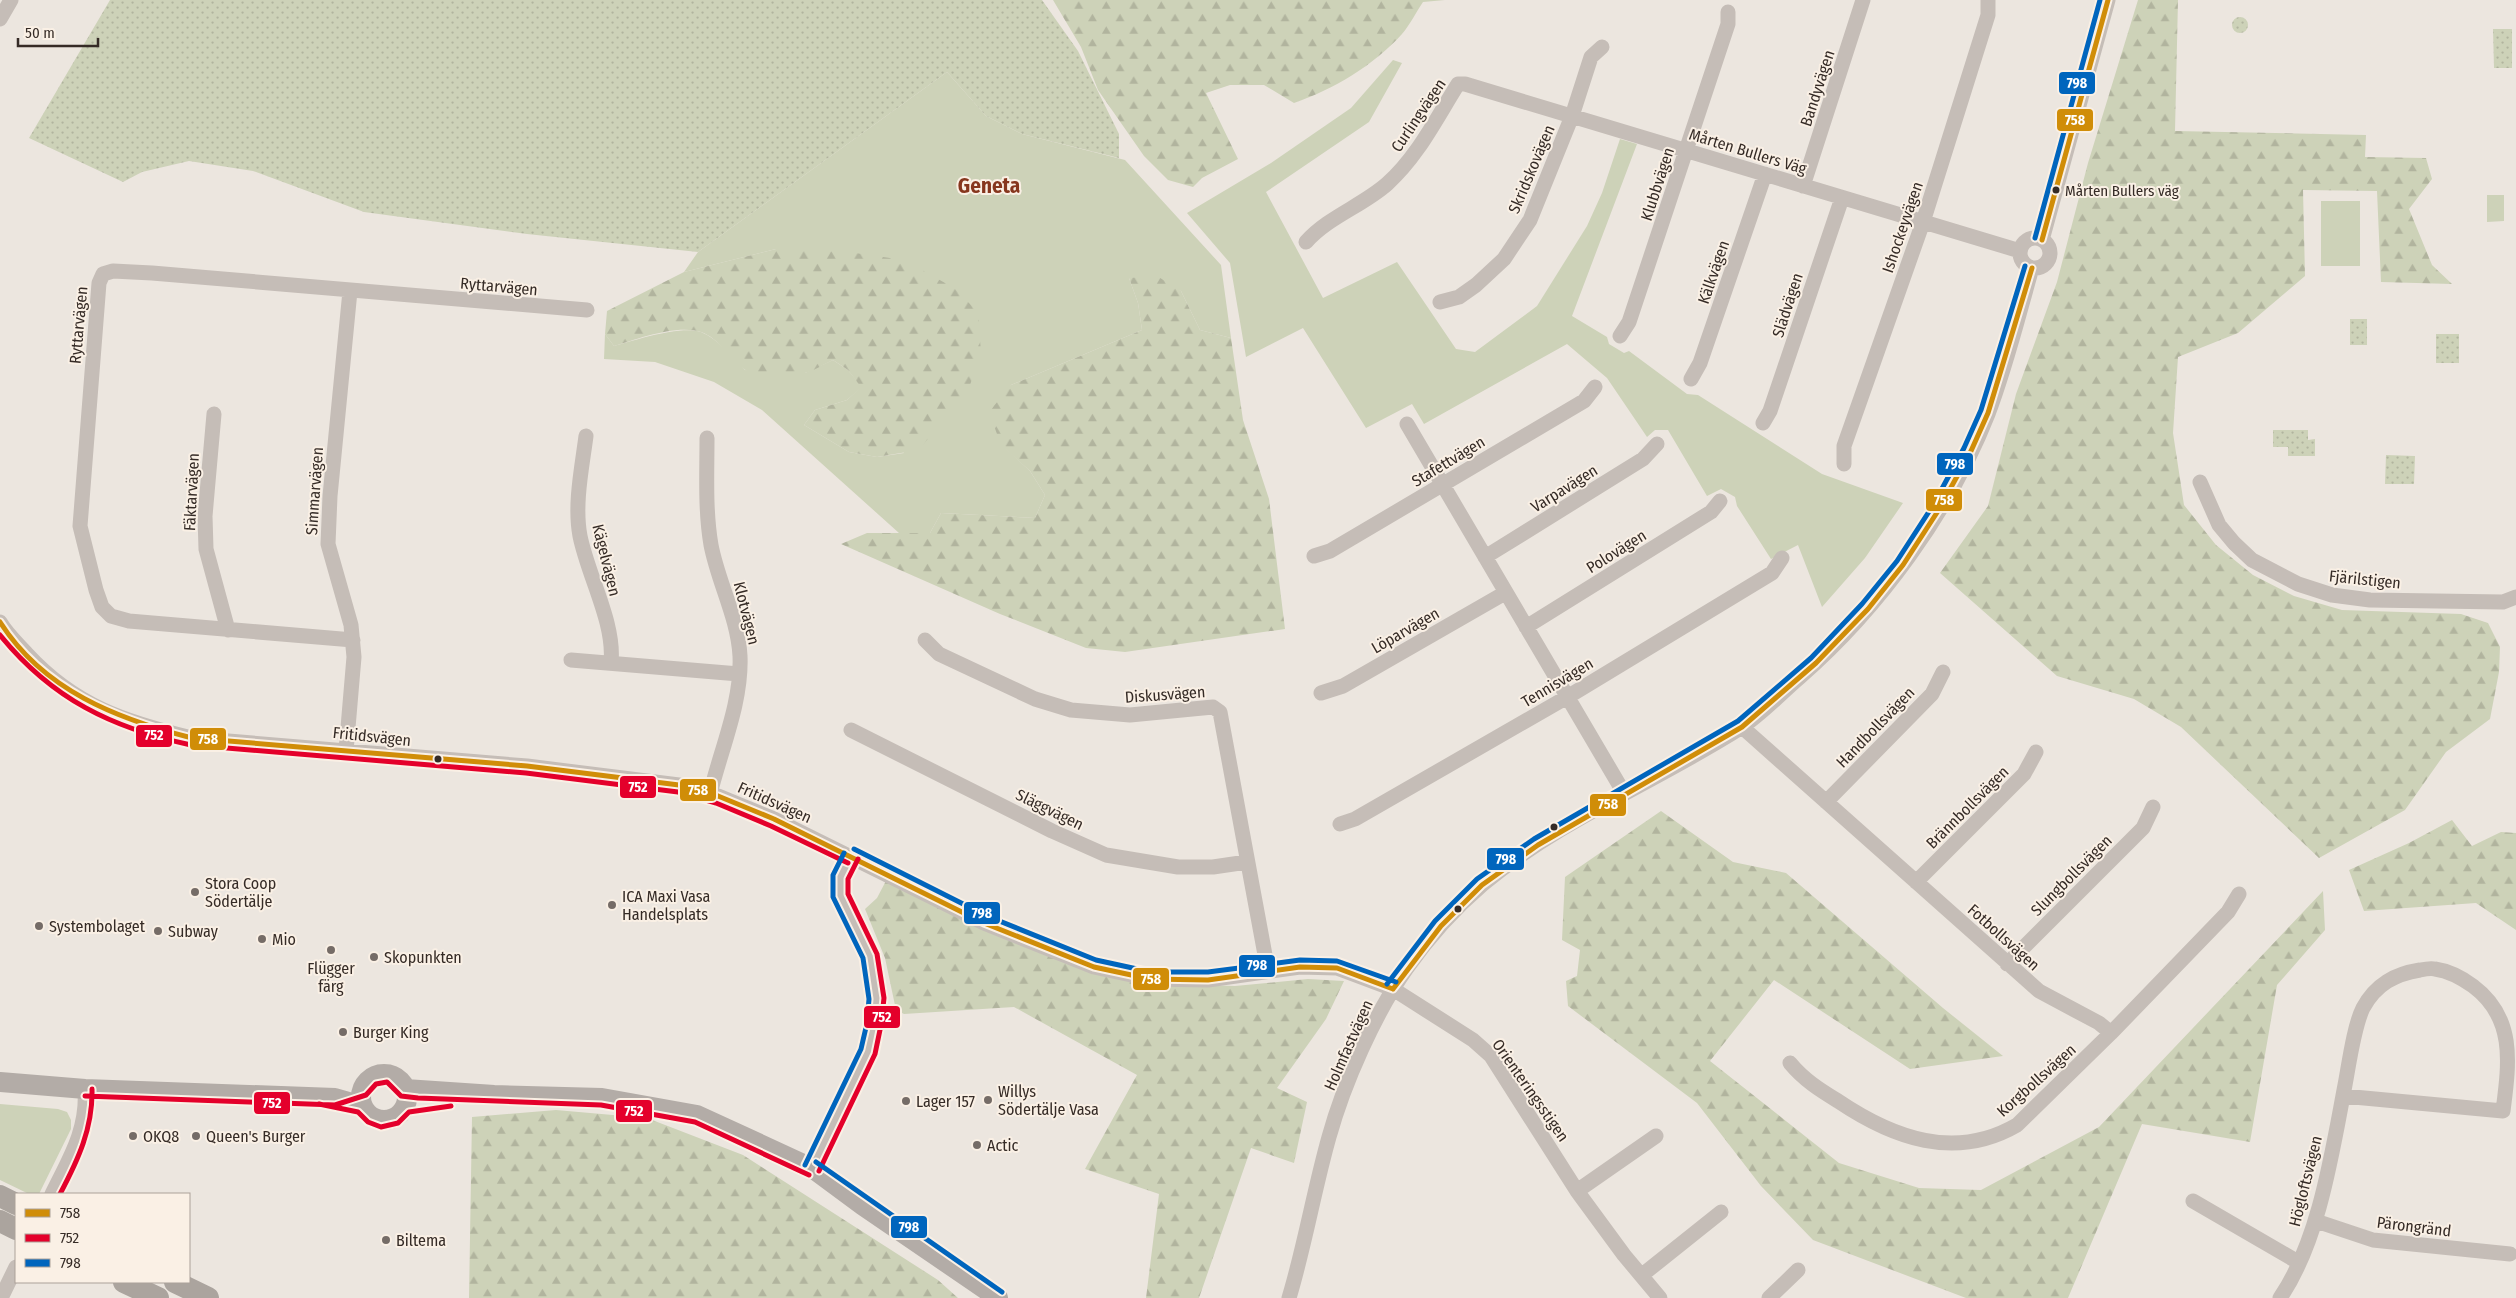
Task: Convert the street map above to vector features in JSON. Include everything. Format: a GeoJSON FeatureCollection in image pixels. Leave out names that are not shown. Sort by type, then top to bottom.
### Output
{"type":"FeatureCollection","features":[{"type":"Feature","properties":{"kind":"highway"},"geometry":{"type":"LineString","coordinates":[[0,1196],[15,1204]]}},
{"type":"Feature","properties":{"kind":"highway"},"geometry":{"type":"LineString","coordinates":[[0,1221],[15,1228]]}},
{"type":"Feature","properties":{"kind":"highway"},"geometry":{"type":"LineString","coordinates":[[126,1283],[158,1298]]}},
{"type":"Feature","properties":{"kind":"highway"},"geometry":{"type":"LineString","coordinates":[[177,1283],[208,1298]]}},
{"type":"Feature","properties":{"kind":"main road"},"geometry":{"type":"LineString","coordinates":[[384,1074],[396,1078],[405,1097],[396,1115],[384,1119],[371,1116],[363,1097],[371,1078],[384,1074]]}},
{"type":"Feature","properties":{"kind":"main road"},"geometry":{"type":"LineString","coordinates":[[0,1082],[85,1089],[335,1098],[363,1097]]}},
{"type":"Feature","properties":{"kind":"main road"},"geometry":{"type":"LineString","coordinates":[[405,1097],[494,1095],[602,1098],[698,1114],[812,1168],[862,1205],[998,1298]]}},
{"type":"Feature","properties":{"kind":"street"},"geometry":{"type":"LineString","coordinates":[[0,19],[11,0]]}},
{"type":"Feature","properties":{"kind":"street","name":"Bandyvägen"},"geometry":{"type":"LineString","coordinates":[[1803,186],[1864,0]]}},
{"type":"Feature","properties":{"kind":"street","name":"Ishockeyvägen"},"geometry":{"type":"LineString","coordinates":[[1844,464],[1844,446],[1923,222],[1988,15],[1988,0]]}},
{"type":"Feature","properties":{"kind":"street"},"geometry":{"type":"LineString","coordinates":[[2042,240],[2108,0]]}},
{"type":"Feature","properties":{"kind":"street","name":"Klubbvägen"},"geometry":{"type":"LineString","coordinates":[[1620,336],[1629,322],[1686,151],[1728,24],[1728,12]]}},
{"type":"Feature","properties":{"kind":"street","name":"Skridskovägen"},"geometry":{"type":"LineString","coordinates":[[1440,302],[1459,297],[1476,285],[1504,259],[1530,220],[1572,116],[1591,56],[1602,47]]}},
{"type":"Feature","properties":{"kind":"street","name":"Curlingvägen"},"geometry":{"type":"LineString","coordinates":[[1306,242],[1316,230],[1365,201],[1387,184],[1412,158],[1458,84],[1465,84]]}},
{"type":"Feature","properties":{"kind":"street","name":"Mårten Bullers Väg"},"geometry":{"type":"LineString","coordinates":[[1465,84],[2020,251]]}},
{"type":"Feature","properties":{"kind":"street","name":"Kälkvägen"},"geometry":{"type":"LineString","coordinates":[[1691,379],[1700,363],[1765,174]]}},
{"type":"Feature","properties":{"kind":"street","name":"Slädvägen"},"geometry":{"type":"LineString","coordinates":[[1763,423],[1770,411],[1842,198]]}},
{"type":"Feature","properties":{"kind":"street"},"geometry":{"type":"LineString","coordinates":[[2028,240],[2042,240],[2049,247],[2049,258],[2043,266],[2032,268],[2024,263],[2020,251],[2023,244],[2028,240]]}},
{"type":"Feature","properties":{"kind":"street","name":"Holmfastvägen"},"geometry":{"type":"LineString","coordinates":[[1289,1297],[1330,1133],[1352,1072],[1393,989],[1408,966],[1441,926],[1482,885],[1538,845],[1624,793],[1742,728],[1816,663],[1868,609],[1903,566],[1971,452],[1988,413],[2032,268]]}},
{"type":"Feature","properties":{"kind":"street","name":"Ryttarvägen"},"geometry":{"type":"LineString","coordinates":[[353,640],[129,621],[111,616],[102,607],[80,526],[99,283],[103,274],[113,271],[587,310]]}},
{"type":"Feature","properties":{"kind":"street","name":"Simmarvägen"},"geometry":{"type":"LineString","coordinates":[[346,751],[354,657],[353,640],[351,625],[328,544],[330,496],[350,291]]}},
{"type":"Feature","properties":{"kind":"street","name":"Stafettvägen"},"geometry":{"type":"LineString","coordinates":[[1314,556],[1330,551],[1584,401],[1594,387]]}},
{"type":"Feature","properties":{"kind":"street","name":"Fäktarvägen"},"geometry":{"type":"LineString","coordinates":[[214,414],[205,516],[206,549],[228,630]]}},
{"type":"Feature","properties":{"kind":"street"},"geometry":{"type":"LineString","coordinates":[[1407,424],[1505,593],[1569,696],[1624,793]]}},
{"type":"Feature","properties":{"kind":"street","name":"Kägelvägen"},"geometry":{"type":"LineString","coordinates":[[586,436],[579,508],[580,534],[609,633],[612,651],[610,662]]}},
{"type":"Feature","properties":{"kind":"street","name":"Klotvägen"},"geometry":{"type":"LineString","coordinates":[[706,438],[711,545],[736,629],[740,656],[732,713],[710,794]]}},
{"type":"Feature","properties":{"kind":"street","name":"Varpavägen"},"geometry":{"type":"LineString","coordinates":[[1485,556],[1643,459],[1657,444]]}},
{"type":"Feature","properties":{"kind":"street","name":"Fjärilstigen"},"geometry":{"type":"LineString","coordinates":[[2200,482],[2219,525],[2234,544],[2252,560],[2298,584],[2332,595],[2376,600],[2503,602],[2516,597]]}},
{"type":"Feature","properties":{"kind":"street","name":"Polovägen"},"geometry":{"type":"LineString","coordinates":[[1526,627],[1711,512],[1720,501]]}},
{"type":"Feature","properties":{"kind":"street","name":"Tennisvägen"},"geometry":{"type":"LineString","coordinates":[[1340,824],[1355,819],[1569,696],[1772,573],[1782,558]]}},
{"type":"Feature","properties":{"kind":"street","name":"Löparvägen"},"geometry":{"type":"LineString","coordinates":[[1321,693],[1343,686],[1505,593]]}},
{"type":"Feature","properties":{"kind":"street","name":"Fritidsvägen"},"geometry":{"type":"LineString","coordinates":[[0,622],[46,674],[86,703],[138,725],[192,738],[527,766],[679,785],[710,794],[774,819],[984,923],[1094,967],[1150,979],[1208,980],[1300,967],[1337,968],[1373,979],[1393,989]]}},
{"type":"Feature","properties":{"kind":"street","name":"Diskusvägen"},"geometry":{"type":"LineString","coordinates":[[925,640],[938,654],[1035,699],[1072,710],[1130,715],[1214,707],[1220,712],[1268,971]]}},
{"type":"Feature","properties":{"kind":"street"},"geometry":{"type":"LineString","coordinates":[[571,660],[738,674]]}},
{"type":"Feature","properties":{"kind":"street","name":"Handbollsvägen"},"geometry":{"type":"LineString","coordinates":[[1826,802],[1932,694],[1943,672]]}},
{"type":"Feature","properties":{"kind":"street","name":"Fotbollsvägen"},"geometry":{"type":"LineString","coordinates":[[1742,728],[2039,991],[2099,1023],[2111,1033]]}},
{"type":"Feature","properties":{"kind":"street","name":"Släggvägen"},"geometry":{"type":"LineString","coordinates":[[851,730],[1052,831],[1106,854],[1178,867],[1213,867],[1247,862]]}},
{"type":"Feature","properties":{"kind":"street","name":"Brännbollsvägen"},"geometry":{"type":"LineString","coordinates":[[1916,882],[2024,774],[2036,752]]}},
{"type":"Feature","properties":{"kind":"street","name":"Slungbollsvägen"},"geometry":{"type":"LineString","coordinates":[[2007,964],[2143,828],[2153,806]]}},
{"type":"Feature","properties":{"kind":"street"},"geometry":{"type":"LineString","coordinates":[[812,1168],[868,1051],[874,1024],[877,1000],[870,956],[840,896],[840,877],[852,856]]}},
{"type":"Feature","properties":{"kind":"street"},"geometry":{"type":"LineString","coordinates":[[2111,1033],[2228,912],[2239,894]]}},
{"type":"Feature","properties":{"kind":"street","name":"Högloftsvägen"},"geometry":{"type":"LineString","coordinates":[[2280,1298],[2316,1221],[2362,1008],[2378,987],[2400,973],[2434,968],[2460,976],[2481,992],[2496,1010],[2505,1031],[2508,1060],[2509,1113],[2343,1096]]}},
{"type":"Feature","properties":{"kind":"street","name":"Orienteringsstigen"},"geometry":{"type":"LineString","coordinates":[[1393,989],[1473,1040],[1490,1056],[1577,1191],[1624,1255],[1660,1298]]}},
{"type":"Feature","properties":{"kind":"street","name":"Korgbollsvägen"},"geometry":{"type":"LineString","coordinates":[[1790,1063],[1803,1078],[1862,1118],[1909,1138],[1952,1143],[1982,1140],[2000,1134],[2017,1125],[2111,1033]]}},
{"type":"Feature","properties":{"kind":"street"},"geometry":{"type":"LineString","coordinates":[[52,1193],[80,1136],[86,1109],[85,1089]]}},
{"type":"Feature","properties":{"kind":"street"},"geometry":{"type":"LineString","coordinates":[[1577,1191],[1656,1136]]}},
{"type":"Feature","properties":{"kind":"street"},"geometry":{"type":"LineString","coordinates":[[2193,1201],[2298,1262]]}},
{"type":"Feature","properties":{"kind":"street"},"geometry":{"type":"LineString","coordinates":[[1642,1275],[1721,1212]]}},
{"type":"Feature","properties":{"kind":"street","name":"Pärongränd"},"geometry":{"type":"LineString","coordinates":[[2316,1221],[2373,1240],[2510,1254]]}},
{"type":"Feature","properties":{"kind":"street"},"geometry":{"type":"LineString","coordinates":[[1,1298],[15,1269]]}},
{"type":"Feature","properties":{"kind":"street"},"geometry":{"type":"LineString","coordinates":[[1769,1298],[1798,1270]]}},
{"type":"Feature","properties":{"kind":"green space"},"geometry":{"type":"Polygon","coordinates":[[[110,0],[1042,0],[1078,51],[1119,134],[1119,158],[1022,134],[986,116],[947,72],[698,252],[527,234],[364,212],[253,171],[189,161],[142,172],[123,182],[29,138],[110,0]]]}},
{"type":"Feature","properties":{"kind":"green space"},"geometry":{"type":"Polygon","coordinates":[[[1053,0],[1445,0],[1423,2],[1405,30],[1379,56],[1352,75],[1324,91],[1294,103],[1264,85],[1230,85],[1206,93],[1238,159],[1202,178],[1193,187],[1168,180],[1144,156],[1098,90],[1081,47],[1053,0]]]}},
{"type":"Feature","properties":{"kind":"green space"},"geometry":{"type":"Polygon","coordinates":[[[2138,0],[2178,0],[2175,131],[2366,135],[2365,157],[2426,158],[2432,179],[2409,209],[2432,265],[2452,284],[2381,282],[2377,191],[2303,190],[2305,276],[2238,333],[2178,357],[2173,433],[2184,505],[2216,545],[2253,575],[2294,596],[2342,610],[2461,614],[2488,623],[2500,647],[2499,672],[2490,719],[2446,752],[2405,810],[2319,858],[2181,727],[2134,699],[2057,676],[1940,573],[1988,506],[2016,394],[2057,282],[2088,163],[2138,0]]]}},
{"type":"Feature","properties":{"kind":"green space"},"geometry":{"type":"Polygon","coordinates":[[[2237,17],[2243,17],[2248,22],[2246,31],[2237,33],[2232,28],[2232,22],[2237,17]]]}},
{"type":"Feature","properties":{"kind":"green space"},"geometry":{"type":"Polygon","coordinates":[[[2493,29],[2512,29],[2512,68],[2494,68],[2493,29]]]}},
{"type":"Feature","properties":{"kind":"green space"},"geometry":{"type":"Polygon","coordinates":[[[1393,60],[1402,63],[1369,122],[1266,192],[1323,298],[1397,262],[1456,349],[1475,352],[1537,306],[1587,226],[1602,193],[1620,139],[1637,144],[1572,316],[1607,337],[1609,344],[1624,353],[1629,351],[1687,394],[1698,395],[1822,474],[1903,503],[1865,558],[1822,607],[1798,545],[1771,559],[1737,506],[1735,497],[1721,489],[1707,496],[1668,430],[1655,430],[1647,437],[1607,378],[1567,344],[1424,424],[1412,404],[1366,428],[1303,328],[1246,357],[1230,263],[1187,213],[1271,163],[1351,108],[1393,60]]]}},
{"type":"Feature","properties":{"kind":"green space"},"geometry":{"type":"Polygon","coordinates":[[[947,72],[986,116],[1022,134],[1125,160],[1221,265],[1231,338],[1200,330],[1181,291],[1129,278],[1138,303],[1142,330],[1011,385],[1001,444],[1030,471],[1045,495],[1035,518],[941,513],[930,533],[899,533],[762,410],[714,382],[655,362],[604,359],[605,334],[614,346],[645,337],[682,330],[701,332],[719,344],[745,370],[805,373],[833,360],[848,370],[862,387],[847,400],[815,410],[804,425],[849,452],[877,457],[904,453],[776,249],[684,272],[698,252],[947,72]]]}},
{"type":"Feature","properties":{"kind":"green space"},"geometry":{"type":"Polygon","coordinates":[[[2487,195],[2504,195],[2504,221],[2487,222],[2487,195]]]}},
{"type":"Feature","properties":{"kind":"green space"},"geometry":{"type":"Polygon","coordinates":[[[2321,201],[2360,201],[2360,266],[2321,266],[2321,201]]]}},
{"type":"Feature","properties":{"kind":"green space"},"geometry":{"type":"Polygon","coordinates":[[[776,249],[848,252],[904,260],[954,288],[978,312],[981,353],[970,385],[919,450],[877,457],[849,452],[804,425],[815,410],[847,400],[861,387],[848,370],[833,360],[805,373],[783,376],[765,375],[744,369],[719,344],[701,332],[691,330],[669,331],[614,346],[605,334],[607,311],[684,272],[776,249]]]}},
{"type":"Feature","properties":{"kind":"green space"},"geometry":{"type":"Polygon","coordinates":[[[1157,276],[1181,291],[1200,330],[1231,338],[1243,420],[1269,499],[1285,629],[1125,652],[1086,648],[1000,614],[841,544],[867,533],[930,533],[941,513],[1035,518],[1045,495],[1030,471],[1001,445],[989,412],[1011,385],[1142,330],[1138,303],[1129,278],[1157,276]]]}},
{"type":"Feature","properties":{"kind":"green space"},"geometry":{"type":"Polygon","coordinates":[[[2350,319],[2367,319],[2367,345],[2350,345],[2350,319]]]}},
{"type":"Feature","properties":{"kind":"green space"},"geometry":{"type":"Polygon","coordinates":[[[2436,334],[2459,334],[2459,363],[2436,363],[2436,334]]]}},
{"type":"Feature","properties":{"kind":"green space"},"geometry":{"type":"Polygon","coordinates":[[[2273,430],[2308,430],[2308,440],[2315,439],[2315,456],[2288,456],[2288,447],[2273,447],[2273,430]]]}},
{"type":"Feature","properties":{"kind":"green space"},"geometry":{"type":"Polygon","coordinates":[[[2386,455],[2415,456],[2414,484],[2385,484],[2386,455]]]}},
{"type":"Feature","properties":{"kind":"green space"},"geometry":{"type":"Polygon","coordinates":[[[1661,811],[1733,862],[1786,873],[1943,1008],[2003,1056],[1910,1069],[1774,980],[1710,1061],[1839,1163],[1919,1188],[1981,1190],[2099,1127],[2323,891],[2325,930],[2277,985],[2250,1142],[2142,1124],[2068,1298],[1966,1298],[1813,1240],[1761,1186],[1697,1103],[1568,1006],[1566,981],[1577,976],[1580,950],[1562,940],[1565,877],[1661,811]]]}},
{"type":"Feature","properties":{"kind":"green space"},"geometry":{"type":"Polygon","coordinates":[[[2452,820],[2472,846],[2501,832],[2516,833],[2516,930],[2476,903],[2364,911],[2349,870],[2409,843],[2452,820]]]}},
{"type":"Feature","properties":{"kind":"green space"},"geometry":{"type":"Polygon","coordinates":[[[888,877],[1011,940],[1174,984],[1235,986],[1308,979],[1344,981],[1326,1019],[1277,1088],[1307,1102],[1294,1163],[1251,1148],[1199,1298],[1146,1298],[1159,1194],[1085,1169],[1137,1075],[1014,1007],[904,1014],[896,1010],[885,958],[865,909],[877,898],[888,877]]]}},
{"type":"Feature","properties":{"kind":"green space"},"geometry":{"type":"Polygon","coordinates":[[[0,1104],[58,1109],[67,1112],[71,1120],[71,1129],[39,1193],[27,1193],[0,1180],[0,1104]]]}},
{"type":"Feature","properties":{"kind":"green space"},"geometry":{"type":"Polygon","coordinates":[[[556,1110],[647,1118],[743,1155],[938,1280],[958,1298],[469,1298],[472,1117],[556,1110]]]}},
{"type":"Feature","properties":{"kind":"transit line","name":"798"},"geometry":{"type":"LineString","coordinates":[[2035,238],[2100,0]]}},
{"type":"Feature","properties":{"kind":"transit line","name":"758"},"geometry":{"type":"LineString","coordinates":[[2042,240],[2108,0]]}},
{"type":"Feature","properties":{"kind":"transit line","name":"798"},"geometry":{"type":"LineString","coordinates":[[1387,984],[1435,921],[1477,879],[1534,839],[1738,721],[1811,658],[1862,604],[1897,561],[1932,507],[1964,448],[1981,410],[2025,266]]}},
{"type":"Feature","properties":{"kind":"transit line","name":"758"},"geometry":{"type":"LineString","coordinates":[[1393,989],[1441,926],[1482,885],[1538,845],[1742,727],[1816,663],[1868,609],[1903,565],[1938,511],[1971,451],[1988,413],[2032,268]]}},
{"type":"Feature","properties":{"kind":"transit line","name":"758"},"geometry":{"type":"LineString","coordinates":[[0,622],[18,646],[60,684],[110,711],[192,738],[527,766],[679,785],[718,796],[774,819],[984,923],[1094,967],[1150,979],[1208,980],[1300,967],[1337,968],[1393,989]]}},
{"type":"Feature","properties":{"kind":"transit line","name":"752"},"geometry":{"type":"LineString","coordinates":[[0,635],[41,677],[85,708],[135,730],[162,738],[191,745],[526,773],[678,792],[716,803],[771,826],[848,863]]}},
{"type":"Feature","properties":{"kind":"transit line","name":"798"},"geometry":{"type":"LineString","coordinates":[[854,849],[987,916],[1096,960],[1151,972],[1208,972],[1300,960],[1337,961],[1396,982]]}},
{"type":"Feature","properties":{"kind":"transit line","name":"798"},"geometry":{"type":"LineString","coordinates":[[805,1165],[861,1049],[867,1023],[869,999],[863,958],[833,897],[833,875],[844,853]]}},
{"type":"Feature","properties":{"kind":"transit line","name":"752"},"geometry":{"type":"LineString","coordinates":[[819,1171],[875,1054],[881,1025],[884,998],[877,954],[848,894],[848,879],[858,859]]}},
{"type":"Feature","properties":{"kind":"transit line","name":"752"},"geometry":{"type":"LineString","coordinates":[[85,1096],[335,1105],[366,1095],[376,1084],[387,1082],[401,1096],[418,1098],[601,1105],[695,1122],[809,1175]]}},
{"type":"Feature","properties":{"kind":"transit line","name":"752"},"geometry":{"type":"LineString","coordinates":[[61,1193],[73,1169],[87,1130],[92,1103],[92,1089]]}},
{"type":"Feature","properties":{"kind":"transit line","name":"752"},"geometry":{"type":"LineString","coordinates":[[319,1104],[358,1112],[368,1122],[381,1127],[398,1123],[409,1112],[451,1106]]}},
{"type":"Feature","properties":{"kind":"transit line","name":"798"},"geometry":{"type":"LineString","coordinates":[[816,1162],[1002,1292]]}},
{"type":"Feature","properties":{"kind":"place","name":"Mårten Bullers väg"},"geometry":{"type":"Point","coordinates":[2056,190]}},
{"type":"Feature","properties":{"kind":"place","name":"Stora Coop Södertälje"},"geometry":{"type":"Point","coordinates":[195,892]}},
{"type":"Feature","properties":{"kind":"place","name":"ICA Maxi Vasa Handelsplats"},"geometry":{"type":"Point","coordinates":[612,905]}},
{"type":"Feature","properties":{"kind":"place","name":"Systembolaget"},"geometry":{"type":"Point","coordinates":[39,926]}},
{"type":"Feature","properties":{"kind":"place","name":"Subway"},"geometry":{"type":"Point","coordinates":[158,931]}},
{"type":"Feature","properties":{"kind":"place","name":"Mio"},"geometry":{"type":"Point","coordinates":[262,939]}},
{"type":"Feature","properties":{"kind":"place","name":"Flügger färg"},"geometry":{"type":"Point","coordinates":[331,950]}},
{"type":"Feature","properties":{"kind":"place","name":"Skopunkten"},"geometry":{"type":"Point","coordinates":[374,957]}},
{"type":"Feature","properties":{"kind":"place","name":"Burger King"},"geometry":{"type":"Point","coordinates":[343,1032]}},
{"type":"Feature","properties":{"kind":"place","name":"Willys Södertälje Vasa"},"geometry":{"type":"Point","coordinates":[988,1100]}},
{"type":"Feature","properties":{"kind":"place","name":"Lager 157"},"geometry":{"type":"Point","coordinates":[906,1101]}},
{"type":"Feature","properties":{"kind":"place","name":"OKQ8"},"geometry":{"type":"Point","coordinates":[133,1136]}},
{"type":"Feature","properties":{"kind":"place","name":"Queen's Burger"},"geometry":{"type":"Point","coordinates":[196,1136]}},
{"type":"Feature","properties":{"kind":"place","name":"Actic"},"geometry":{"type":"Point","coordinates":[977,1145]}},
{"type":"Feature","properties":{"kind":"place","name":"Biltema"},"geometry":{"type":"Point","coordinates":[386,1240]}},
{"type":"Feature","properties":{"kind":"district","name":"Geneta"},"geometry":{"type":"Point","coordinates":[989,186]}}]}
